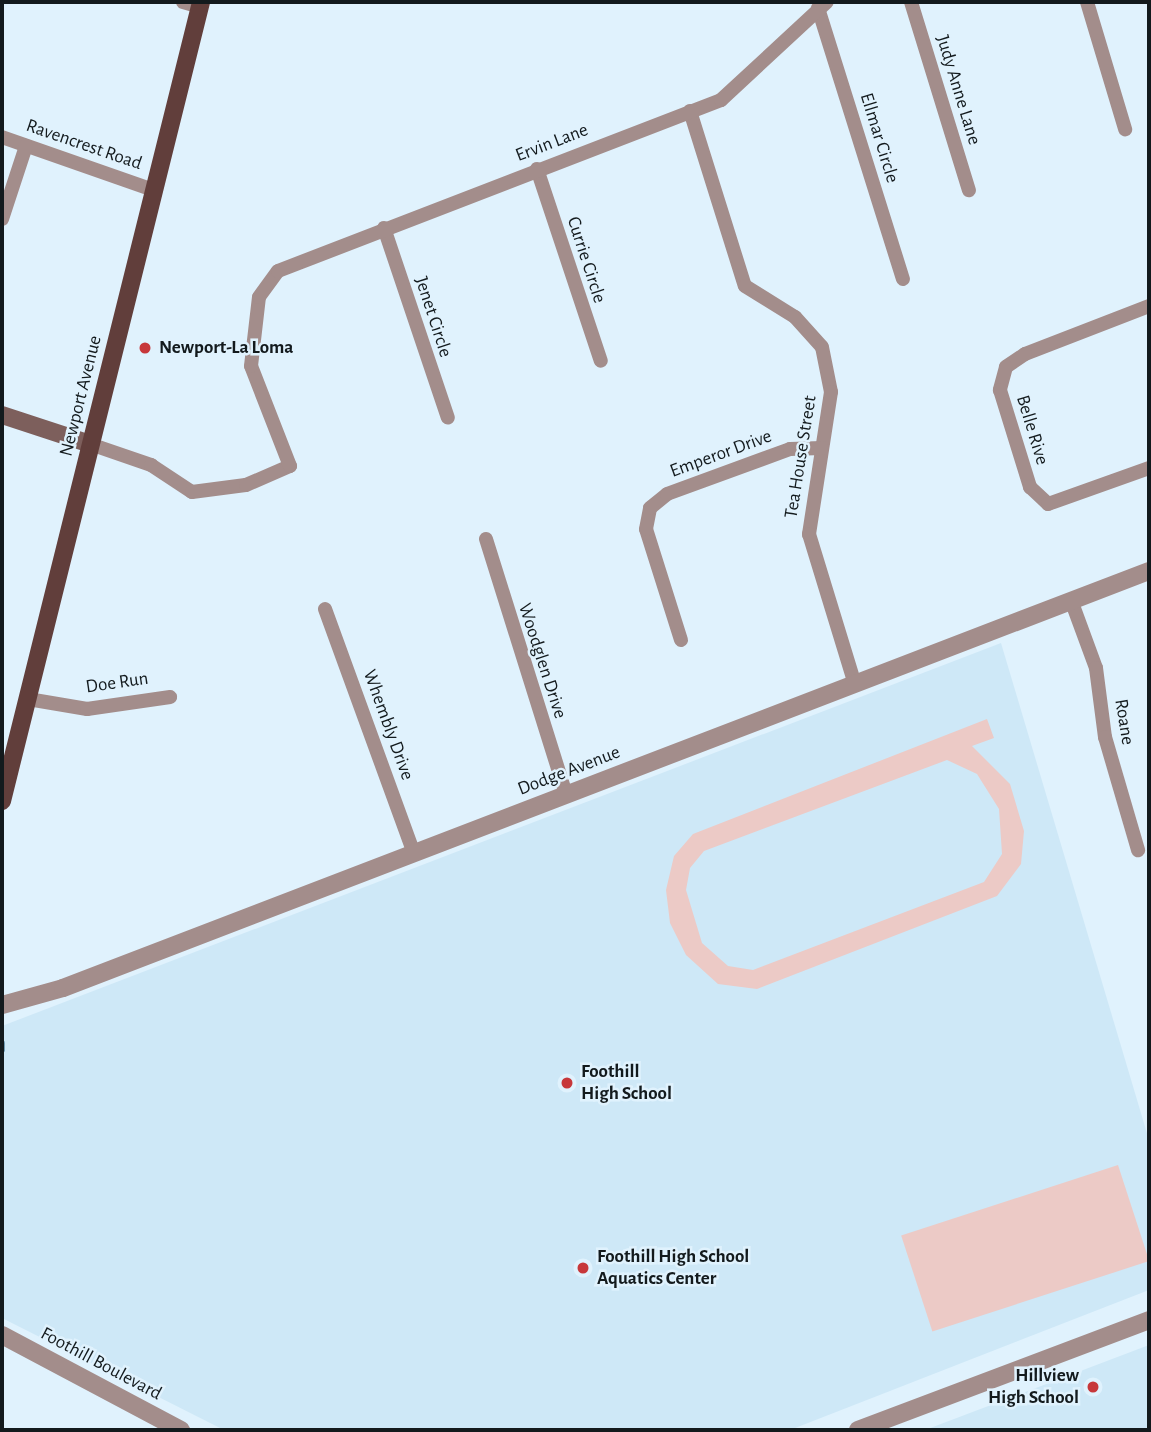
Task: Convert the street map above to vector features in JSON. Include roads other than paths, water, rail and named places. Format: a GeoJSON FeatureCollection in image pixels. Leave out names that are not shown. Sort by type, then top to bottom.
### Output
{"type":"FeatureCollection","features":[{"type":"Feature","properties":{"kind":"main road","name":"Newport Avenue"},"geometry":{"type":"LineString","coordinates":[[2,802],[153,190],[194,4]]}},
{"type":"Feature","properties":{"kind":"main road"},"geometry":{"type":"LineString","coordinates":[[2,415],[90,444]]}},
{"type":"Feature","properties":{"kind":"street","name":"Judy Anne Lane"},"geometry":{"type":"LineString","coordinates":[[911,2],[970,190]]}},
{"type":"Feature","properties":{"kind":"street"},"geometry":{"type":"LineString","coordinates":[[1087,2],[1125,129]]}},
{"type":"Feature","properties":{"kind":"street","name":"Ervin Lane"},"geometry":{"type":"LineString","coordinates":[[90,444],[151,466],[192,492],[246,485],[290,466],[250,366],[255,313],[267,283],[297,261],[690,111],[740,87],[822,5]]}},
{"type":"Feature","properties":{"kind":"street","name":"Ellmar Circle"},"geometry":{"type":"LineString","coordinates":[[822,5],[903,279]]}},
{"type":"Feature","properties":{"kind":"street","name":"Tea House Street"},"geometry":{"type":"LineString","coordinates":[[690,111],[745,286],[795,317],[822,348],[831,392],[809,534],[855,684]]}},
{"type":"Feature","properties":{"kind":"street","name":"Ravencrest Road"},"geometry":{"type":"LineString","coordinates":[[2,137],[153,190]]}},
{"type":"Feature","properties":{"kind":"street"},"geometry":{"type":"LineString","coordinates":[[2,219],[26,146]]}},
{"type":"Feature","properties":{"kind":"street","name":"Currie Circle"},"geometry":{"type":"LineString","coordinates":[[537,169],[601,361]]}},
{"type":"Feature","properties":{"kind":"street","name":"Jenet Circle"},"geometry":{"type":"LineString","coordinates":[[384,228],[448,418]]}},
{"type":"Feature","properties":{"kind":"street","name":"Belle Rive"},"geometry":{"type":"LineString","coordinates":[[1149,306],[1025,354],[1006,367],[1000,390],[1030,487],[1048,504],[1149,468]]}},
{"type":"Feature","properties":{"kind":"street","name":"Emperor Drive"},"geometry":{"type":"LineString","coordinates":[[681,640],[646,529],[650,508],[667,495],[790,449],[822,448]]}},
{"type":"Feature","properties":{"kind":"street","name":"Woodglen Drive"},"geometry":{"type":"LineString","coordinates":[[486,539],[566,795]]}},
{"type":"Feature","properties":{"kind":"street","name":"Dodge Avenue"},"geometry":{"type":"LineString","coordinates":[[2,1004],[63,988],[1149,571]]}},
{"type":"Feature","properties":{"kind":"street","name":"Roane"},"geometry":{"type":"LineString","coordinates":[[1071,600],[1097,668],[1105,737],[1138,850]]}},
{"type":"Feature","properties":{"kind":"street","name":"Whembly Drive"},"geometry":{"type":"LineString","coordinates":[[326,610],[414,853]]}},
{"type":"Feature","properties":{"kind":"street","name":"Doe Run"},"geometry":{"type":"LineString","coordinates":[[28,699],[87,709],[170,696]]}},
{"type":"Feature","properties":{"kind":"street"},"geometry":{"type":"LineString","coordinates":[[859,1430],[1149,1320]]}},
{"type":"Feature","properties":{"kind":"street","name":"Foothill Boulevard"},"geometry":{"type":"LineString","coordinates":[[2,1335],[181,1430]]}},
{"type":"Feature","properties":{"kind":"waterway"},"geometry":{"type":"LineString","coordinates":[[2,1043],[2,1050]]}},
{"type":"Feature","properties":{"kind":"place","name":"Newport-La Loma"},"geometry":{"type":"Point","coordinates":[145,348]}},
{"type":"Feature","properties":{"kind":"place","name":"Foothill High School"},"geometry":{"type":"Point","coordinates":[567,1083]}},
{"type":"Feature","properties":{"kind":"place","name":"Foothill High School Aquatics Center"},"geometry":{"type":"Point","coordinates":[583,1268]}},
{"type":"Feature","properties":{"kind":"place","name":"Hillview High School"},"geometry":{"type":"Point","coordinates":[1093,1387]}}]}
